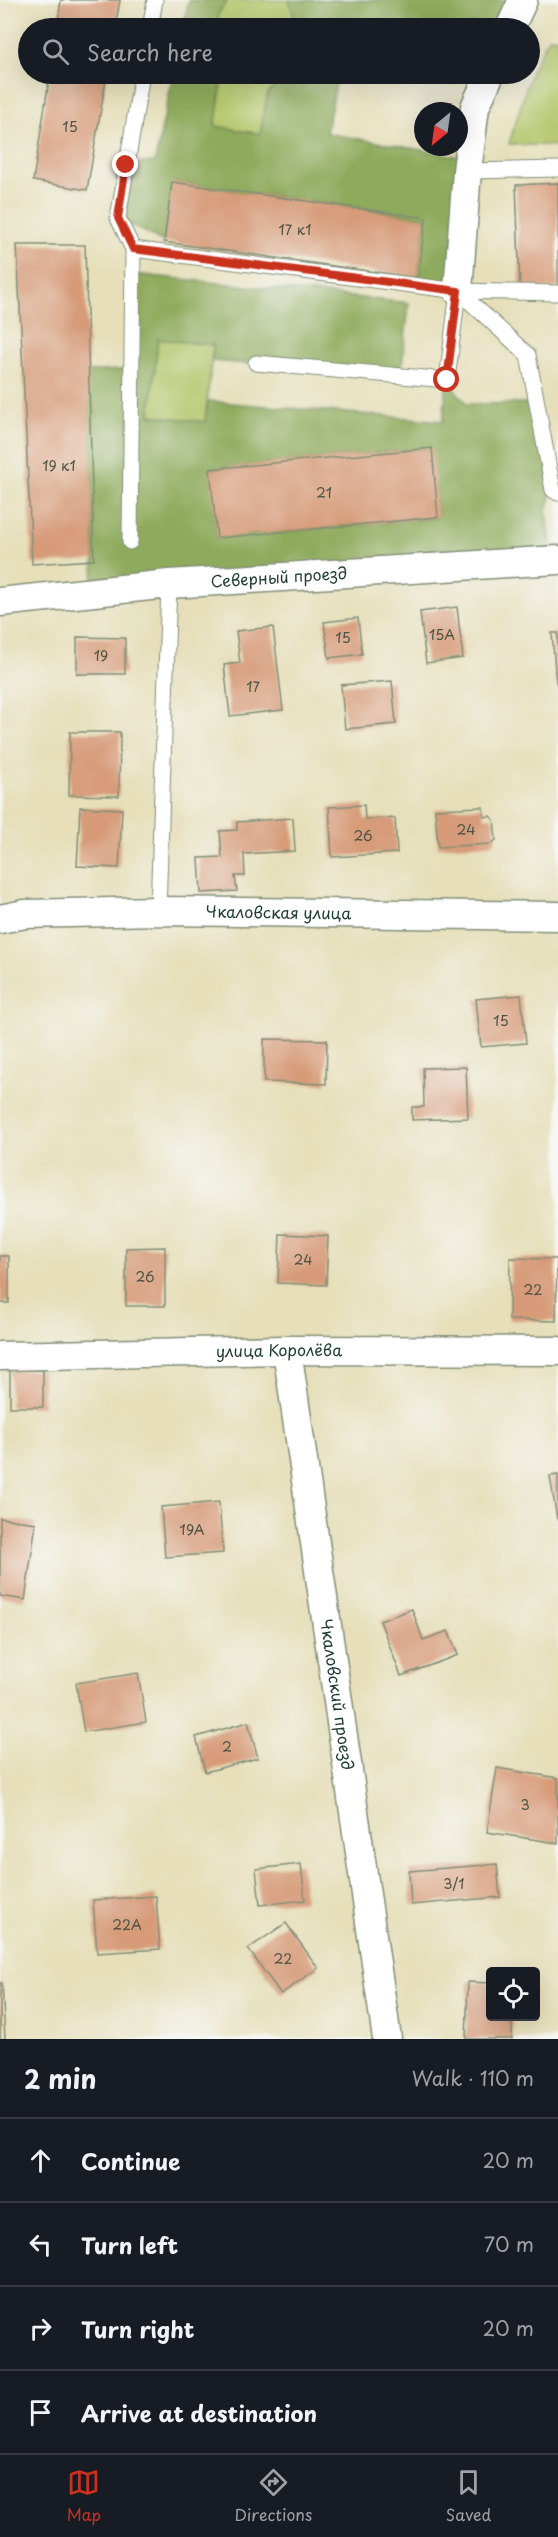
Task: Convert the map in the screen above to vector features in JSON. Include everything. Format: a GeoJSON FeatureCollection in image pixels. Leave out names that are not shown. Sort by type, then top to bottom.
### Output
{"type":"FeatureCollection","features":[{"type":"Feature","properties":{"kind":"street"},"geometry":{"type":"LineString","coordinates":[[515,18],[523,0]]}},
{"type":"Feature","properties":{"kind":"street"},"geometry":{"type":"LineString","coordinates":[[458,291],[467,171],[475,107],[485,84]]}},
{"type":"Feature","properties":{"kind":"street","name":"Северный проезд"},"geometry":{"type":"LineString","coordinates":[[0,602],[169,584],[558,560]]}},
{"type":"Feature","properties":{"kind":"street","name":"Чкаловская улица"},"geometry":{"type":"LineString","coordinates":[[0,919],[25,914],[158,911],[558,916]]}},
{"type":"Feature","properties":{"kind":"street","name":"улица Королёва"},"geometry":{"type":"LineString","coordinates":[[0,1356],[287,1350],[558,1351]]}},
{"type":"Feature","properties":{"kind":"street","name":"Чкаловский проезд"},"geometry":{"type":"LineString","coordinates":[[287,1350],[387,2039]]}},
{"type":"Feature","properties":{"kind":"lane"},"geometry":{"type":"LineString","coordinates":[[152,18],[155,0]]}},
{"type":"Feature","properties":{"kind":"lane"},"geometry":{"type":"LineString","coordinates":[[130,542],[133,249],[118,218],[140,84]]}},
{"type":"Feature","properties":{"kind":"lane"},"geometry":{"type":"LineString","coordinates":[[467,171],[558,169]]}},
{"type":"Feature","properties":{"kind":"lane"},"geometry":{"type":"LineString","coordinates":[[133,249],[458,291],[558,293]]}},
{"type":"Feature","properties":{"kind":"lane"},"geometry":{"type":"LineString","coordinates":[[256,363],[447,380],[458,291]]}},
{"type":"Feature","properties":{"kind":"lane"},"geometry":{"type":"LineString","coordinates":[[458,291],[528,356],[553,490],[558,494]]}},
{"type":"Feature","properties":{"kind":"lane"},"geometry":{"type":"LineString","coordinates":[[158,911],[169,584]]}},
{"type":"Feature","properties":{"kind":"green space"},"geometry":{"type":"Polygon","coordinates":[[[189,0],[228,0],[219,12],[218,18],[185,18],[189,0]]]}},
{"type":"Feature","properties":{"kind":"green space"},"geometry":{"type":"Polygon","coordinates":[[[228,0],[289,0],[295,18],[218,18],[219,12],[228,0]]]}},
{"type":"Feature","properties":{"kind":"green space"},"geometry":{"type":"Polygon","coordinates":[[[289,0],[523,0],[515,18],[295,18],[289,0]]]}},
{"type":"Feature","properties":{"kind":"green space"},"geometry":{"type":"Polygon","coordinates":[[[549,37],[558,38],[558,146],[509,144],[527,84],[540,84],[540,54],[549,37]]]}},
{"type":"Feature","properties":{"kind":"green space"},"geometry":{"type":"Polygon","coordinates":[[[171,84],[221,84],[215,126],[260,134],[268,93],[278,84],[336,84],[326,133],[414,148],[414,156],[468,158],[458,291],[417,286],[426,218],[173,182],[164,242],[118,218],[126,165],[155,162],[171,84]]]}},
{"type":"Feature","properties":{"kind":"green space"},"geometry":{"type":"Polygon","coordinates":[[[221,84],[278,84],[268,93],[260,134],[215,126],[221,84]]]}},
{"type":"Feature","properties":{"kind":"green space"},"geometry":{"type":"Polygon","coordinates":[[[133,274],[409,303],[401,376],[212,361],[213,345],[158,339],[150,415],[205,422],[208,401],[443,421],[447,380],[467,404],[537,403],[553,490],[547,510],[553,560],[92,594],[94,560],[87,372],[132,369],[133,274]],[[431,448],[211,469],[217,538],[438,517],[431,448]]]}},
{"type":"Feature","properties":{"kind":"green space"},"geometry":{"type":"Polygon","coordinates":[[[158,339],[213,345],[205,422],[150,416],[158,339]]]}},
{"type":"Feature","properties":{"kind":"building"},"geometry":{"type":"Polygon","coordinates":[[[61,0],[120,0],[117,18],[58,18],[61,0]]]}},
{"type":"Feature","properties":{"kind":"building"},"geometry":{"type":"Polygon","coordinates":[[[48,84],[105,84],[87,190],[33,181],[48,84]]]}},
{"type":"Feature","properties":{"kind":"building"},"geometry":{"type":"Polygon","coordinates":[[[172,182],[426,218],[418,278],[164,242],[172,182]]]}},
{"type":"Feature","properties":{"kind":"building"},"geometry":{"type":"Polygon","coordinates":[[[558,183],[558,288],[520,289],[516,185],[558,183]]]}},
{"type":"Feature","properties":{"kind":"building"},"geometry":{"type":"Polygon","coordinates":[[[17,245],[85,245],[94,560],[32,564],[17,245]]]}},
{"type":"Feature","properties":{"kind":"building"},"geometry":{"type":"Polygon","coordinates":[[[432,448],[438,517],[217,538],[210,469],[432,448]]]}},
{"type":"Feature","properties":{"kind":"building"},"geometry":{"type":"Polygon","coordinates":[[[457,607],[463,658],[426,663],[420,612],[457,607]]]}},
{"type":"Feature","properties":{"kind":"building"},"geometry":{"type":"Polygon","coordinates":[[[358,618],[362,654],[329,658],[324,622],[358,618]]]}},
{"type":"Feature","properties":{"kind":"building"},"geometry":{"type":"Polygon","coordinates":[[[273,627],[283,710],[230,716],[224,665],[240,663],[236,631],[273,627]]]}},
{"type":"Feature","properties":{"kind":"building"},"geometry":{"type":"Polygon","coordinates":[[[552,633],[558,633],[558,682],[556,683],[552,633]]]}},
{"type":"Feature","properties":{"kind":"building"},"geometry":{"type":"Polygon","coordinates":[[[77,637],[125,638],[125,674],[77,674],[77,637]]]}},
{"type":"Feature","properties":{"kind":"building"},"geometry":{"type":"Polygon","coordinates":[[[392,681],[396,724],[345,729],[341,685],[392,681]]]}},
{"type":"Feature","properties":{"kind":"building"},"geometry":{"type":"Polygon","coordinates":[[[70,732],[120,732],[119,796],[69,795],[70,732]]]}},
{"type":"Feature","properties":{"kind":"building"},"geometry":{"type":"Polygon","coordinates":[[[364,805],[365,819],[395,818],[397,853],[332,857],[329,807],[364,805]]]}},
{"type":"Feature","properties":{"kind":"building"},"geometry":{"type":"Polygon","coordinates":[[[80,807],[122,809],[119,868],[77,866],[80,807]]]}},
{"type":"Feature","properties":{"kind":"building"},"geometry":{"type":"Polygon","coordinates":[[[483,807],[484,817],[490,816],[494,820],[496,840],[491,844],[438,847],[435,809],[483,807]]]}},
{"type":"Feature","properties":{"kind":"building"},"geometry":{"type":"Polygon","coordinates":[[[293,818],[295,851],[244,854],[245,876],[235,876],[237,891],[201,893],[199,858],[222,857],[220,831],[237,830],[237,822],[293,818]]]}},
{"type":"Feature","properties":{"kind":"building"},"geometry":{"type":"Polygon","coordinates":[[[521,995],[526,1043],[481,1047],[476,999],[521,995]]]}},
{"type":"Feature","properties":{"kind":"building"},"geometry":{"type":"Polygon","coordinates":[[[264,1039],[327,1040],[326,1084],[264,1082],[264,1039]]]}},
{"type":"Feature","properties":{"kind":"building"},"geometry":{"type":"Polygon","coordinates":[[[466,1067],[468,1118],[412,1120],[412,1107],[424,1107],[423,1068],[466,1067]]]}},
{"type":"Feature","properties":{"kind":"building"},"geometry":{"type":"Polygon","coordinates":[[[280,1234],[328,1236],[326,1285],[278,1283],[280,1234]]]}},
{"type":"Feature","properties":{"kind":"building"},"geometry":{"type":"Polygon","coordinates":[[[165,1247],[165,1306],[126,1306],[126,1248],[165,1247]]]}},
{"type":"Feature","properties":{"kind":"building"},"geometry":{"type":"Polygon","coordinates":[[[0,1256],[9,1256],[9,1303],[0,1303],[0,1256]]]}},
{"type":"Feature","properties":{"kind":"building"},"geometry":{"type":"Polygon","coordinates":[[[510,1258],[557,1259],[556,1321],[509,1320],[510,1258]]]}},
{"type":"Feature","properties":{"kind":"building"},"geometry":{"type":"Polygon","coordinates":[[[10,1370],[43,1370],[43,1407],[10,1407],[10,1370]]]}},
{"type":"Feature","properties":{"kind":"building"},"geometry":{"type":"Polygon","coordinates":[[[558,1475],[558,1519],[557,1519],[550,1476],[558,1475]]]}},
{"type":"Feature","properties":{"kind":"building"},"geometry":{"type":"Polygon","coordinates":[[[219,1502],[223,1553],[165,1557],[161,1507],[219,1502]]]}},
{"type":"Feature","properties":{"kind":"building"},"geometry":{"type":"Polygon","coordinates":[[[0,1518],[36,1523],[25,1600],[0,1596],[0,1518]]]}},
{"type":"Feature","properties":{"kind":"building"},"geometry":{"type":"Polygon","coordinates":[[[412,1609],[423,1640],[448,1631],[458,1655],[401,1676],[380,1621],[412,1609]]]}},
{"type":"Feature","properties":{"kind":"building"},"geometry":{"type":"Polygon","coordinates":[[[138,1673],[146,1722],[84,1732],[76,1683],[138,1673]]]}},
{"type":"Feature","properties":{"kind":"building"},"geometry":{"type":"Polygon","coordinates":[[[248,1722],[258,1758],[205,1772],[196,1737],[248,1722]]]}},
{"type":"Feature","properties":{"kind":"building"},"geometry":{"type":"Polygon","coordinates":[[[497,1768],[558,1778],[558,1843],[487,1832],[497,1768]]]}},
{"type":"Feature","properties":{"kind":"building"},"geometry":{"type":"Polygon","coordinates":[[[301,1864],[305,1900],[260,1905],[256,1869],[301,1864]]]}},
{"type":"Feature","properties":{"kind":"building"},"geometry":{"type":"Polygon","coordinates":[[[497,1864],[500,1897],[411,1905],[409,1871],[497,1864]]]}},
{"type":"Feature","properties":{"kind":"building"},"geometry":{"type":"Polygon","coordinates":[[[156,1896],[160,1949],[97,1953],[93,1900],[156,1896]]]}},
{"type":"Feature","properties":{"kind":"building"},"geometry":{"type":"Polygon","coordinates":[[[286,1923],[318,1968],[281,1994],[248,1949],[286,1923]]]}},
{"type":"Feature","properties":{"kind":"building"},"geometry":{"type":"Polygon","coordinates":[[[468,1982],[486,1983],[486,2021],[512,2021],[512,2039],[466,2039],[468,1982]]]}},
{"type":"Feature","properties":{"kind":"building"},"geometry":{"type":"Polygon","coordinates":[[[0,1983],[2,1983],[5,2039],[0,2039],[0,1983]]]}},
{"type":"Feature","properties":{"kind":"route"},"geometry":{"type":"LineString","coordinates":[[126,165],[118,218],[133,249],[458,291],[447,380]]}}]}
